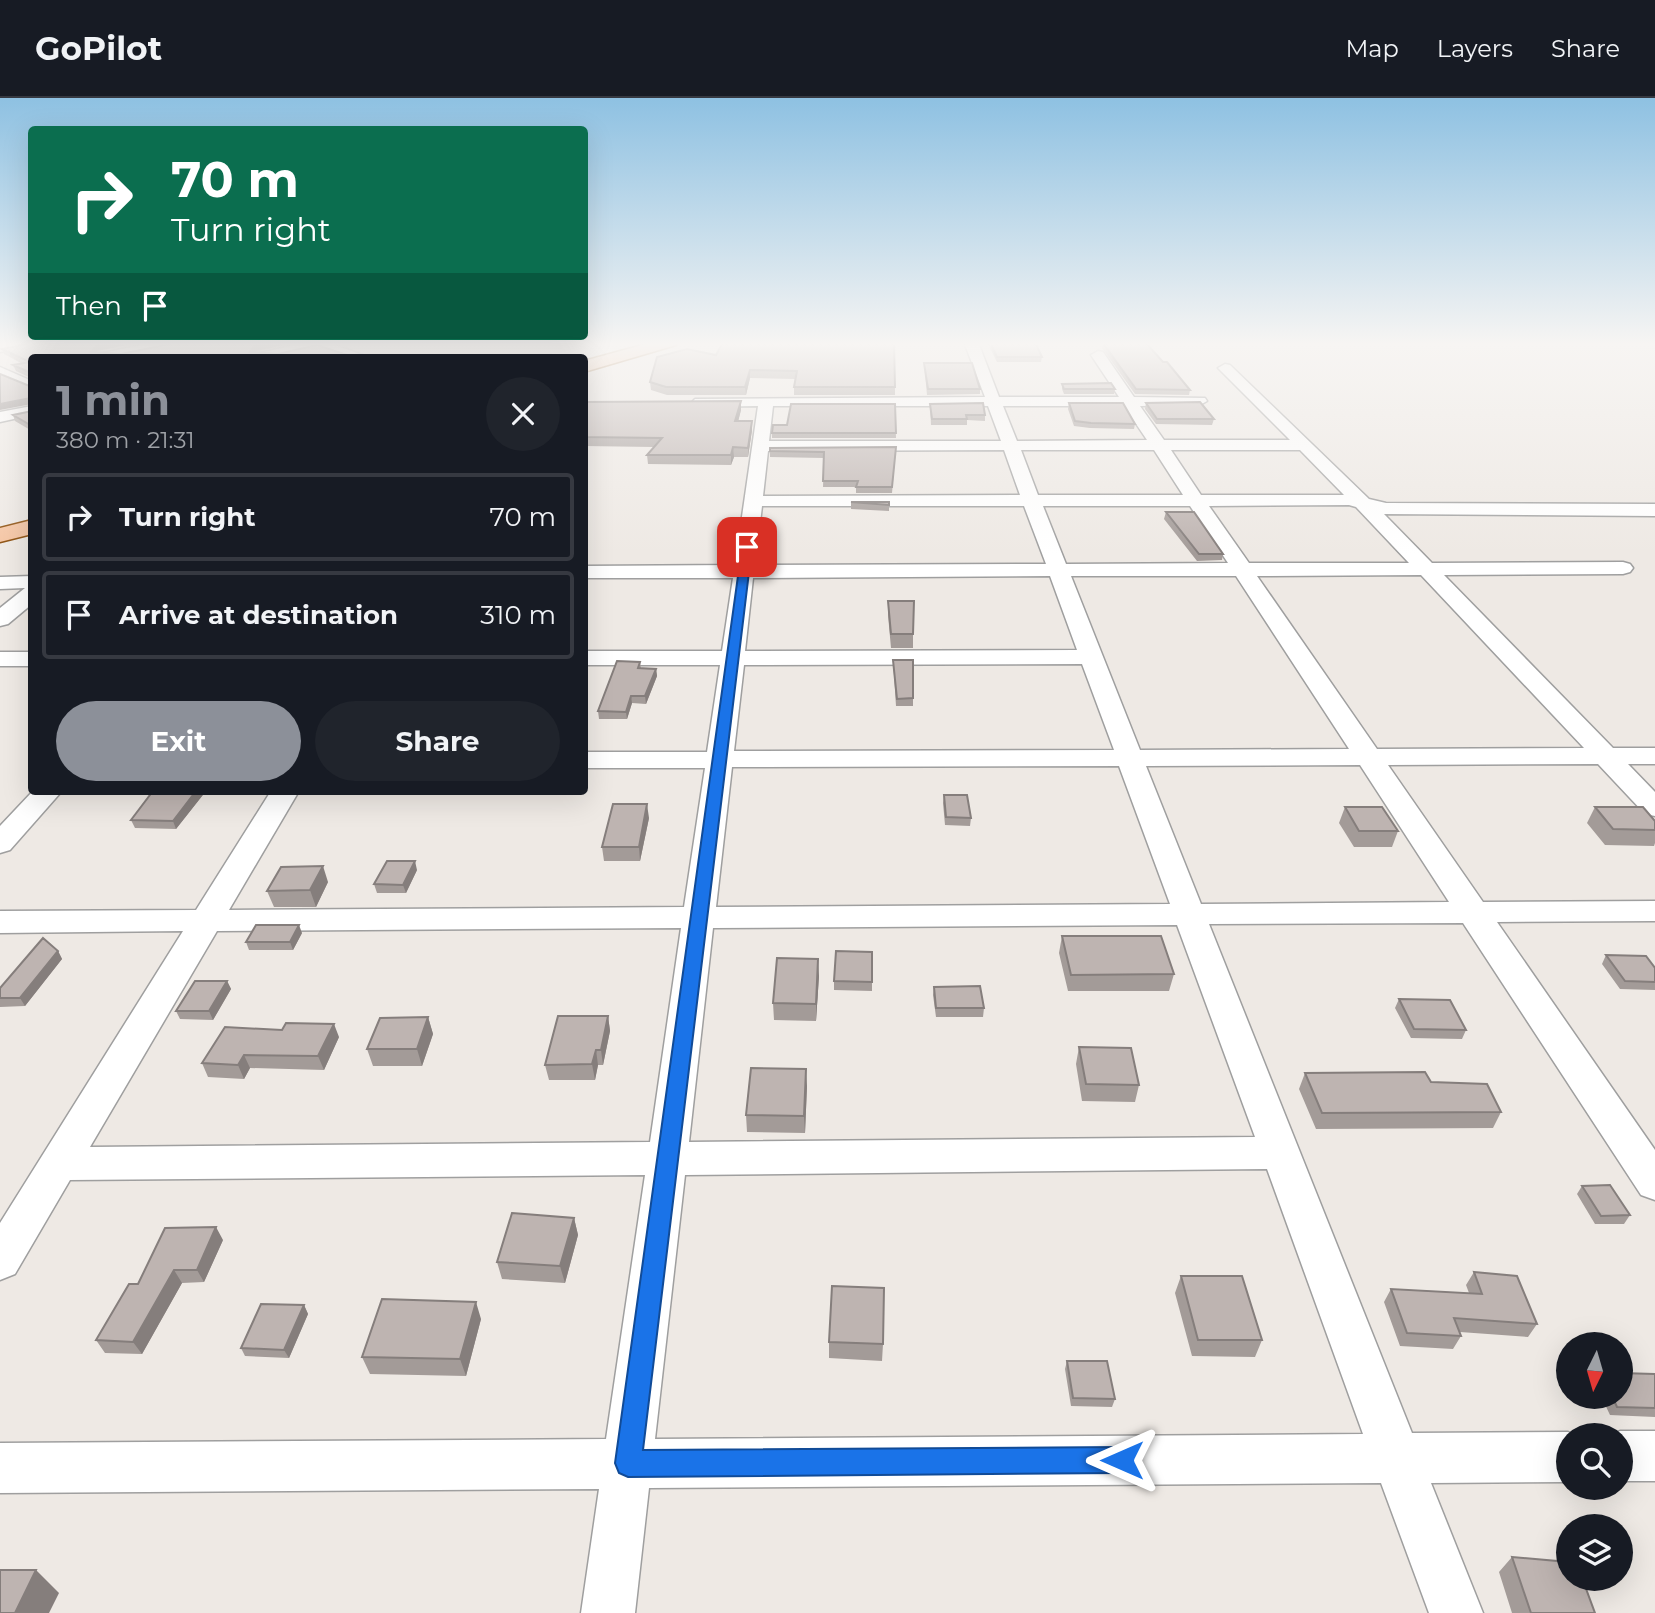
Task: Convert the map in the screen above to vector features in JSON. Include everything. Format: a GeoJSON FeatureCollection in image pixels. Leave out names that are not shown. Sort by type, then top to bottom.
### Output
{"type":"FeatureCollection","features":[{"type":"Feature","properties":{"kind":"main road"},"geometry":{"type":"LineString","coordinates":[[0,535],[28,528]]}},
{"type":"Feature","properties":{"kind":"street"},"geometry":{"type":"LineString","coordinates":[[0,417],[20,413]]}},
{"type":"Feature","properties":{"kind":"street"},"geometry":{"type":"LineString","coordinates":[[608,1613],[765,413]]}},
{"type":"Feature","properties":{"kind":"street"},"geometry":{"type":"LineString","coordinates":[[998,413],[1456,1613]]}},
{"type":"Feature","properties":{"kind":"street"},"geometry":{"type":"LineString","coordinates":[[1136,413],[1655,1182]]}},
{"type":"Feature","properties":{"kind":"street"},"geometry":{"type":"LineString","coordinates":[[1271,413],[1426,568],[1655,808]]}},
{"type":"Feature","properties":{"kind":"street"},"geometry":{"type":"LineString","coordinates":[[760,446],[1305,445]]}},
{"type":"Feature","properties":{"kind":"street"},"geometry":{"type":"LineString","coordinates":[[753,500],[1349,500],[1385,509],[1655,510]]}},
{"type":"Feature","properties":{"kind":"street"},"geometry":{"type":"LineString","coordinates":[[588,572],[1058,568],[1623,568]]}},
{"type":"Feature","properties":{"kind":"street"},"geometry":{"type":"LineString","coordinates":[[0,583],[28,582]]}},
{"type":"Feature","properties":{"kind":"street"},"geometry":{"type":"LineString","coordinates":[[0,619],[28,596]]}},
{"type":"Feature","properties":{"kind":"street"},"geometry":{"type":"LineString","coordinates":[[588,658],[1091,657]]}},
{"type":"Feature","properties":{"kind":"street"},"geometry":{"type":"LineString","coordinates":[[0,659],[28,659]]}},
{"type":"Feature","properties":{"kind":"street"},"geometry":{"type":"LineString","coordinates":[[588,760],[1655,755]]}},
{"type":"Feature","properties":{"kind":"street"},"geometry":{"type":"LineString","coordinates":[[0,844],[44,795]]}},
{"type":"Feature","properties":{"kind":"street"},"geometry":{"type":"LineString","coordinates":[[0,1261],[283,795]]}},
{"type":"Feature","properties":{"kind":"street"},"geometry":{"type":"LineString","coordinates":[[0,922],[1655,911]]}},
{"type":"Feature","properties":{"kind":"street"},"geometry":{"type":"LineString","coordinates":[[58,1164],[1280,1153]]}},
{"type":"Feature","properties":{"kind":"street"},"geometry":{"type":"LineString","coordinates":[[1633,1456],[1655,1456]]}},
{"type":"Feature","properties":{"kind":"street"},"geometry":{"type":"LineString","coordinates":[[0,1468],[1556,1457]]}},
{"type":"Feature","properties":{"kind":"building"},"geometry":{"type":"Polygon","coordinates":[[[28,413],[28,424],[13,415],[28,413]]]}},
{"type":"Feature","properties":{"kind":"building"},"geometry":{"type":"Polygon","coordinates":[[[588,413],[737,413],[735,421],[752,421],[748,448],[733,447],[731,455],[647,455],[662,438],[588,437],[588,413]]]}},
{"type":"Feature","properties":{"kind":"building"},"geometry":{"type":"Polygon","coordinates":[[[789,413],[895,413],[896,433],[772,433],[773,425],[787,425],[789,413]]]}},
{"type":"Feature","properties":{"kind":"building"},"geometry":{"type":"Polygon","coordinates":[[[931,413],[985,413],[985,415],[966,415],[967,419],[932,419],[931,413]]]}},
{"type":"Feature","properties":{"kind":"building"},"geometry":{"type":"Polygon","coordinates":[[[1072,413],[1129,413],[1135,424],[1091,423],[1075,421],[1072,413]]]}},
{"type":"Feature","properties":{"kind":"building"},"geometry":{"type":"Polygon","coordinates":[[[1153,413],[1209,413],[1214,419],[1157,419],[1153,413]]]}},
{"type":"Feature","properties":{"kind":"building"},"geometry":{"type":"Polygon","coordinates":[[[896,447],[892,487],[856,487],[858,481],[823,481],[824,452],[770,451],[770,448],[896,447]]]}},
{"type":"Feature","properties":{"kind":"building"},"geometry":{"type":"Polygon","coordinates":[[[851,502],[889,502],[889,505],[851,502]]]}},
{"type":"Feature","properties":{"kind":"building"},"geometry":{"type":"Polygon","coordinates":[[[1166,512],[1194,512],[1223,554],[1199,554],[1166,512]]]}},
{"type":"Feature","properties":{"kind":"building"},"geometry":{"type":"Polygon","coordinates":[[[888,601],[914,601],[913,634],[891,634],[888,601]]]}},
{"type":"Feature","properties":{"kind":"building"},"geometry":{"type":"Polygon","coordinates":[[[893,660],[913,660],[913,698],[897,699],[893,660]]]}},
{"type":"Feature","properties":{"kind":"building"},"geometry":{"type":"Polygon","coordinates":[[[617,661],[640,662],[638,668],[656,669],[645,696],[631,696],[626,712],[598,711],[617,661]]]}},
{"type":"Feature","properties":{"kind":"building"},"geometry":{"type":"Polygon","coordinates":[[[150,795],[193,795],[173,821],[131,820],[150,795]]]}},
{"type":"Feature","properties":{"kind":"building"},"geometry":{"type":"Polygon","coordinates":[[[944,795],[967,795],[971,818],[946,817],[944,795]]]}},
{"type":"Feature","properties":{"kind":"building"},"geometry":{"type":"Polygon","coordinates":[[[613,804],[647,804],[639,847],[602,847],[613,804]]]}},
{"type":"Feature","properties":{"kind":"building"},"geometry":{"type":"Polygon","coordinates":[[[1345,807],[1382,807],[1398,831],[1359,831],[1345,807]]]}},
{"type":"Feature","properties":{"kind":"building"},"geometry":{"type":"Polygon","coordinates":[[[1595,807],[1643,807],[1655,821],[1655,830],[1613,829],[1595,807]]]}},
{"type":"Feature","properties":{"kind":"building"},"geometry":{"type":"Polygon","coordinates":[[[387,861],[415,861],[403,885],[374,884],[387,861]]]}},
{"type":"Feature","properties":{"kind":"building"},"geometry":{"type":"Polygon","coordinates":[[[323,866],[310,890],[267,891],[281,867],[323,866]]]}},
{"type":"Feature","properties":{"kind":"building"},"geometry":{"type":"Polygon","coordinates":[[[256,925],[299,925],[290,942],[246,942],[256,925]]]}},
{"type":"Feature","properties":{"kind":"building"},"geometry":{"type":"Polygon","coordinates":[[[1062,936],[1161,936],[1174,974],[1071,975],[1062,936]]]}},
{"type":"Feature","properties":{"kind":"building"},"geometry":{"type":"Polygon","coordinates":[[[43,938],[58,951],[20,998],[0,998],[0,988],[43,938]]]}},
{"type":"Feature","properties":{"kind":"building"},"geometry":{"type":"Polygon","coordinates":[[[836,951],[872,952],[872,982],[834,981],[836,951]]]}},
{"type":"Feature","properties":{"kind":"building"},"geometry":{"type":"Polygon","coordinates":[[[1606,955],[1646,956],[1655,968],[1655,982],[1625,981],[1606,955]]]}},
{"type":"Feature","properties":{"kind":"building"},"geometry":{"type":"Polygon","coordinates":[[[777,958],[818,959],[816,1004],[773,1003],[777,958]]]}},
{"type":"Feature","properties":{"kind":"building"},"geometry":{"type":"Polygon","coordinates":[[[195,981],[227,981],[209,1011],[176,1011],[195,981]]]}},
{"type":"Feature","properties":{"kind":"building"},"geometry":{"type":"Polygon","coordinates":[[[980,986],[984,1008],[936,1008],[934,987],[980,986]]]}},
{"type":"Feature","properties":{"kind":"building"},"geometry":{"type":"Polygon","coordinates":[[[1399,999],[1450,1000],[1466,1030],[1414,1029],[1399,999]]]}},
{"type":"Feature","properties":{"kind":"building"},"geometry":{"type":"Polygon","coordinates":[[[558,1016],[608,1016],[601,1050],[596,1050],[592,1064],[545,1065],[558,1016]]]}},
{"type":"Feature","properties":{"kind":"building"},"geometry":{"type":"Polygon","coordinates":[[[428,1017],[417,1049],[367,1049],[380,1018],[428,1017]]]}},
{"type":"Feature","properties":{"kind":"building"},"geometry":{"type":"Polygon","coordinates":[[[286,1023],[334,1024],[318,1056],[244,1055],[238,1065],[202,1063],[225,1027],[282,1030],[286,1023]]]}},
{"type":"Feature","properties":{"kind":"building"},"geometry":{"type":"Polygon","coordinates":[[[1079,1047],[1131,1048],[1139,1085],[1086,1084],[1079,1047]]]}},
{"type":"Feature","properties":{"kind":"building"},"geometry":{"type":"Polygon","coordinates":[[[751,1068],[806,1069],[804,1116],[746,1115],[751,1068]]]}},
{"type":"Feature","properties":{"kind":"building"},"geometry":{"type":"Polygon","coordinates":[[[1425,1072],[1431,1082],[1487,1084],[1501,1112],[1322,1113],[1305,1073],[1425,1072]]]}},
{"type":"Feature","properties":{"kind":"building"},"geometry":{"type":"Polygon","coordinates":[[[1610,1185],[1630,1215],[1601,1216],[1582,1186],[1610,1185]]]}},
{"type":"Feature","properties":{"kind":"building"},"geometry":{"type":"Polygon","coordinates":[[[512,1213],[574,1218],[560,1266],[497,1262],[512,1213]]]}},
{"type":"Feature","properties":{"kind":"building"},"geometry":{"type":"Polygon","coordinates":[[[216,1227],[197,1270],[174,1270],[133,1342],[96,1340],[129,1284],[138,1284],[165,1228],[216,1227]]]}},
{"type":"Feature","properties":{"kind":"building"},"geometry":{"type":"Polygon","coordinates":[[[1474,1272],[1517,1276],[1537,1324],[1454,1318],[1461,1336],[1407,1333],[1391,1289],[1482,1294],[1474,1272]]]}},
{"type":"Feature","properties":{"kind":"building"},"geometry":{"type":"Polygon","coordinates":[[[1181,1276],[1242,1276],[1262,1340],[1198,1340],[1181,1276]]]}},
{"type":"Feature","properties":{"kind":"building"},"geometry":{"type":"Polygon","coordinates":[[[832,1286],[884,1288],[883,1344],[829,1342],[832,1286]]]}},
{"type":"Feature","properties":{"kind":"building"},"geometry":{"type":"Polygon","coordinates":[[[382,1299],[476,1302],[460,1359],[362,1357],[382,1299]]]}},
{"type":"Feature","properties":{"kind":"building"},"geometry":{"type":"Polygon","coordinates":[[[261,1304],[304,1305],[284,1350],[241,1348],[261,1304]]]}},
{"type":"Feature","properties":{"kind":"building"},"geometry":{"type":"Polygon","coordinates":[[[1067,1361],[1107,1361],[1115,1399],[1073,1398],[1067,1361]]]}},
{"type":"Feature","properties":{"kind":"building"},"geometry":{"type":"Polygon","coordinates":[[[1633,1373],[1655,1374],[1655,1408],[1633,1407],[1633,1373]]]}},
{"type":"Feature","properties":{"kind":"building"},"geometry":{"type":"Polygon","coordinates":[[[1512,1557],[1556,1561],[1556,1591],[1587,1591],[1595,1613],[1531,1613],[1512,1557]]]}},
{"type":"Feature","properties":{"kind":"building"},"geometry":{"type":"Polygon","coordinates":[[[0,1570],[36,1570],[15,1613],[0,1613],[0,1570]]]}},
{"type":"Feature","properties":{"kind":"route"},"geometry":{"type":"LineString","coordinates":[[747,547],[628,1463],[1122,1460]]}}]}
